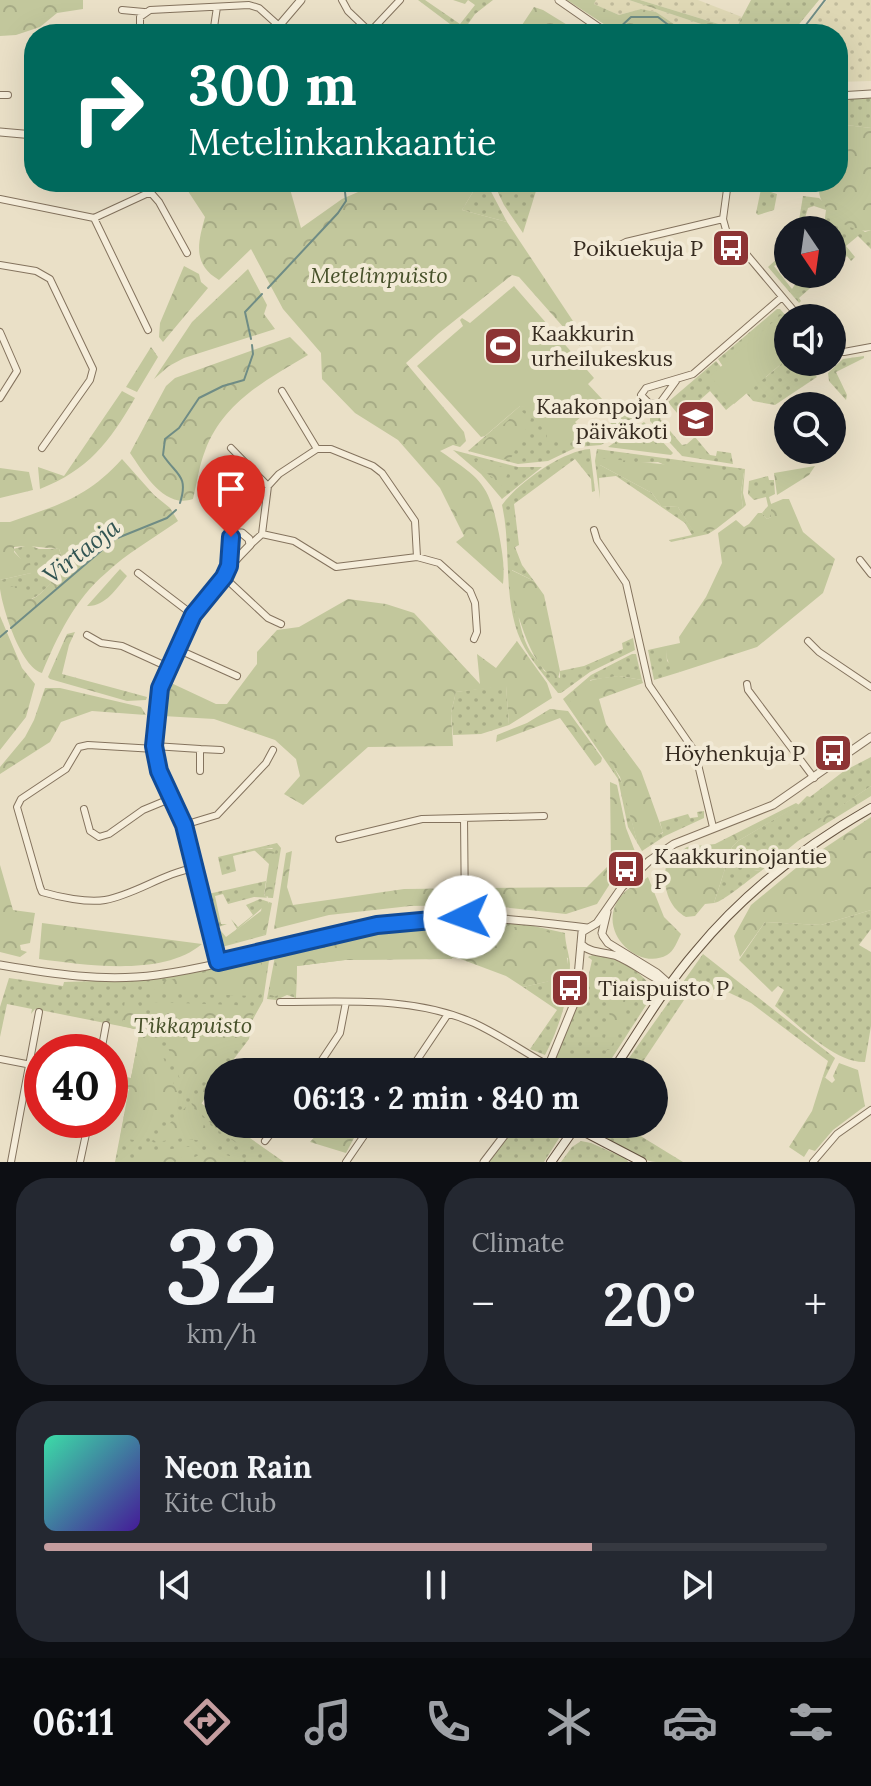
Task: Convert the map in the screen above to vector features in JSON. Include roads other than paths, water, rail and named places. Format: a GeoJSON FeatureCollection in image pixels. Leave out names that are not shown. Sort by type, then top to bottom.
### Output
{"type":"FeatureCollection","features":[{"type":"Feature","properties":{"kind":"main road"},"geometry":{"type":"LineString","coordinates":[[621,1058],[694,953],[737,907],[809,848],[871,808]]}},
{"type":"Feature","properties":{"kind":"main road"},"geometry":{"type":"LineString","coordinates":[[551,1162],[568,1138]]}},
{"type":"Feature","properties":{"kind":"main road"},"geometry":{"type":"LineString","coordinates":[[598,1138],[642,1162]]}},
{"type":"Feature","properties":{"kind":"street"},"geometry":{"type":"LineString","coordinates":[[281,24],[301,0]]}},
{"type":"Feature","properties":{"kind":"street"},"geometry":{"type":"LineString","coordinates":[[342,0],[360,24]]}},
{"type":"Feature","properties":{"kind":"street"},"geometry":{"type":"LineString","coordinates":[[377,24],[400,0]]}},
{"type":"Feature","properties":{"kind":"street"},"geometry":{"type":"LineString","coordinates":[[559,0],[594,24]]}},
{"type":"Feature","properties":{"kind":"street"},"geometry":{"type":"LineString","coordinates":[[122,10],[144,12],[255,6],[277,24]]}},
{"type":"Feature","properties":{"kind":"street"},"geometry":{"type":"LineString","coordinates":[[214,24],[217,7]]}},
{"type":"Feature","properties":{"kind":"street"},"geometry":{"type":"LineString","coordinates":[[139,24],[144,12]]}},
{"type":"Feature","properties":{"kind":"street"},"geometry":{"type":"LineString","coordinates":[[848,95],[871,94]]}},
{"type":"Feature","properties":{"kind":"street"},"geometry":{"type":"LineString","coordinates":[[0,135],[24,135]]}},
{"type":"Feature","properties":{"kind":"street"},"geometry":{"type":"LineString","coordinates":[[727,192],[723,219],[728,233],[788,304]]}},
{"type":"Feature","properties":{"kind":"street"},"geometry":{"type":"LineString","coordinates":[[0,199],[94,218],[152,194],[187,253]]}},
{"type":"Feature","properties":{"kind":"street"},"geometry":{"type":"LineString","coordinates":[[94,218],[148,330]]}},
{"type":"Feature","properties":{"kind":"street"},"geometry":{"type":"LineString","coordinates":[[618,246],[634,239],[723,219]]}},
{"type":"Feature","properties":{"kind":"street"},"geometry":{"type":"LineString","coordinates":[[0,265],[36,271],[50,279],[93,369],[90,380],[42,448]]}},
{"type":"Feature","properties":{"kind":"street"},"geometry":{"type":"LineString","coordinates":[[676,381],[667,396],[655,404],[650,404],[641,395],[646,388],[693,374],[782,297]]}},
{"type":"Feature","properties":{"kind":"street"},"geometry":{"type":"LineString","coordinates":[[0,332],[17,371],[0,398]]}},
{"type":"Feature","properties":{"kind":"street"},"geometry":{"type":"LineString","coordinates":[[846,352],[871,347]]}},
{"type":"Feature","properties":{"kind":"street"},"geometry":{"type":"LineString","coordinates":[[282,391],[317,449]]}},
{"type":"Feature","properties":{"kind":"street"},"geometry":{"type":"LineString","coordinates":[[231,448],[268,486]]}},
{"type":"Feature","properties":{"kind":"street"},"geometry":{"type":"LineString","coordinates":[[229,566],[262,534],[268,486],[279,474],[317,449],[331,449],[373,466],[382,473],[415,521],[417,557]]}},
{"type":"Feature","properties":{"kind":"street"},"geometry":{"type":"LineString","coordinates":[[594,530],[628,589],[649,685],[695,752],[713,827]]}},
{"type":"Feature","properties":{"kind":"street"},"geometry":{"type":"LineString","coordinates":[[218,962],[184,825],[159,771],[154,748],[158,695],[193,615],[224,577],[229,566],[232,535],[242,533],[249,539],[250,545]]}},
{"type":"Feature","properties":{"kind":"street"},"geometry":{"type":"LineString","coordinates":[[262,534],[294,541],[336,567],[417,557],[439,563],[470,591],[475,603],[477,632],[474,639]]}},
{"type":"Feature","properties":{"kind":"street"},"geometry":{"type":"LineString","coordinates":[[860,560],[871,574]]}},
{"type":"Feature","properties":{"kind":"street"},"geometry":{"type":"LineString","coordinates":[[138,573],[193,615]]}},
{"type":"Feature","properties":{"kind":"street"},"geometry":{"type":"LineString","coordinates":[[224,577],[268,618],[281,624]]}},
{"type":"Feature","properties":{"kind":"street"},"geometry":{"type":"LineString","coordinates":[[87,635],[101,643],[122,646],[168,667]]}},
{"type":"Feature","properties":{"kind":"street"},"geometry":{"type":"LineString","coordinates":[[808,641],[871,687]]}},
{"type":"Feature","properties":{"kind":"street"},"geometry":{"type":"LineString","coordinates":[[177,649],[237,676]]}},
{"type":"Feature","properties":{"kind":"street"},"geometry":{"type":"LineString","coordinates":[[747,684],[748,690],[814,778]]}},
{"type":"Feature","properties":{"kind":"street"},"geometry":{"type":"LineString","coordinates":[[552,1058],[576,999],[582,932],[590,928],[646,862],[674,844],[773,805],[871,737]]}},
{"type":"Feature","properties":{"kind":"street"},"geometry":{"type":"LineString","coordinates":[[195,868],[172,873],[101,901],[42,892],[17,807],[21,799],[66,769],[79,747],[221,750]]}},
{"type":"Feature","properties":{"kind":"street"},"geometry":{"type":"LineString","coordinates":[[200,749],[200,771]]}},
{"type":"Feature","properties":{"kind":"street"},"geometry":{"type":"LineString","coordinates":[[184,825],[217,815],[266,763],[273,750]]}},
{"type":"Feature","properties":{"kind":"street"},"geometry":{"type":"LineString","coordinates":[[84,809],[90,831],[99,837],[109,834],[143,810],[172,798]]}},
{"type":"Feature","properties":{"kind":"street"},"geometry":{"type":"LineString","coordinates":[[339,839],[358,837],[415,820],[544,816]]}},
{"type":"Feature","properties":{"kind":"street"},"geometry":{"type":"LineString","coordinates":[[464,818],[465,917]]}},
{"type":"Feature","properties":{"kind":"street"},"geometry":{"type":"LineString","coordinates":[[580,973],[593,951],[602,945],[608,908]]}},
{"type":"Feature","properties":{"kind":"street"},"geometry":{"type":"LineString","coordinates":[[0,965],[91,978],[156,975],[383,924],[494,917],[590,928],[670,985]]}},
{"type":"Feature","properties":{"kind":"street"},"geometry":{"type":"LineString","coordinates":[[546,924],[568,931],[593,951],[621,958],[654,979],[670,985]]}},
{"type":"Feature","properties":{"kind":"street"},"geometry":{"type":"LineString","coordinates":[[280,1002],[415,1006],[477,1025],[530,1058]]}},
{"type":"Feature","properties":{"kind":"street"},"geometry":{"type":"LineString","coordinates":[[323,1058],[340,1033],[346,1002]]}},
{"type":"Feature","properties":{"kind":"street"},"geometry":{"type":"LineString","coordinates":[[35,1034],[39,1012]]}},
{"type":"Feature","properties":{"kind":"street"},"geometry":{"type":"LineString","coordinates":[[418,1058],[448,1014]]}},
{"type":"Feature","properties":{"kind":"street"},"geometry":{"type":"LineString","coordinates":[[104,1034],[106,1025]]}},
{"type":"Feature","properties":{"kind":"street"},"geometry":{"type":"LineString","coordinates":[[0,1059],[24,1064]]}},
{"type":"Feature","properties":{"kind":"street"},"geometry":{"type":"LineString","coordinates":[[11,1162],[24,1092]]}},
{"type":"Feature","properties":{"kind":"street"},"geometry":{"type":"LineString","coordinates":[[813,1162],[837,1134],[871,1110]]}},
{"type":"Feature","properties":{"kind":"street"},"geometry":{"type":"LineString","coordinates":[[80,1162],[85,1138]]}},
{"type":"Feature","properties":{"kind":"street"},"geometry":{"type":"LineString","coordinates":[[346,1162],[362,1138]]}},
{"type":"Feature","properties":{"kind":"street"},"geometry":{"type":"LineString","coordinates":[[484,1162],[502,1138]]}},
{"type":"Feature","properties":{"kind":"waterway","name":"Virtaoja"},"geometry":{"type":"LineString","coordinates":[[807,24],[825,0]]}},
{"type":"Feature","properties":{"kind":"waterway","name":"Virtaoja"},"geometry":{"type":"LineString","coordinates":[[624,24],[631,17],[658,17],[667,24]]}},
{"type":"Feature","properties":{"kind":"waterway","name":"Virtaoja"},"geometry":{"type":"LineString","coordinates":[[268,288],[338,213],[346,201],[345,192]]}},
{"type":"Feature","properties":{"kind":"waterway","name":"Virtaoja"},"geometry":{"type":"LineString","coordinates":[[251,339],[245,312],[262,294]]}},
{"type":"Feature","properties":{"kind":"waterway","name":"Virtaoja"},"geometry":{"type":"LineString","coordinates":[[180,503],[182,481],[163,455],[165,439],[179,428],[199,398],[244,380],[253,354],[252,345]]}},
{"type":"Feature","properties":{"kind":"waterway","name":"Virtaoja"},"geometry":{"type":"LineString","coordinates":[[11,628],[115,539],[167,518],[176,510]]}},
{"type":"Feature","properties":{"kind":"waterway","name":"Virtaoja"},"geometry":{"type":"LineString","coordinates":[[0,637],[7,631]]}},
{"type":"Feature","properties":{"kind":"place","name":"Poikuekuja P"},"geometry":{"type":"Point","coordinates":[731,248]}},
{"type":"Feature","properties":{"kind":"place","name":"Kaakkurin urheilukeskus"},"geometry":{"type":"Point","coordinates":[503,346]}},
{"type":"Feature","properties":{"kind":"place","name":"Kaakonpojan päiväkoti"},"geometry":{"type":"Point","coordinates":[696,419]}},
{"type":"Feature","properties":{"kind":"place","name":"Höyhenkuja P"},"geometry":{"type":"Point","coordinates":[833,753]}},
{"type":"Feature","properties":{"kind":"place","name":"Kaakkurinojantie P"},"geometry":{"type":"Point","coordinates":[626,869]}},
{"type":"Feature","properties":{"kind":"place","name":"Tiaispuisto P"},"geometry":{"type":"Point","coordinates":[570,988]}},
{"type":"Feature","properties":{"kind":"park label","name":"Metelinpuisto"},"geometry":{"type":"Point","coordinates":[379,275]}},
{"type":"Feature","properties":{"kind":"park label","name":"Tikkapuisto"},"geometry":{"type":"Point","coordinates":[193,1025]}}]}
